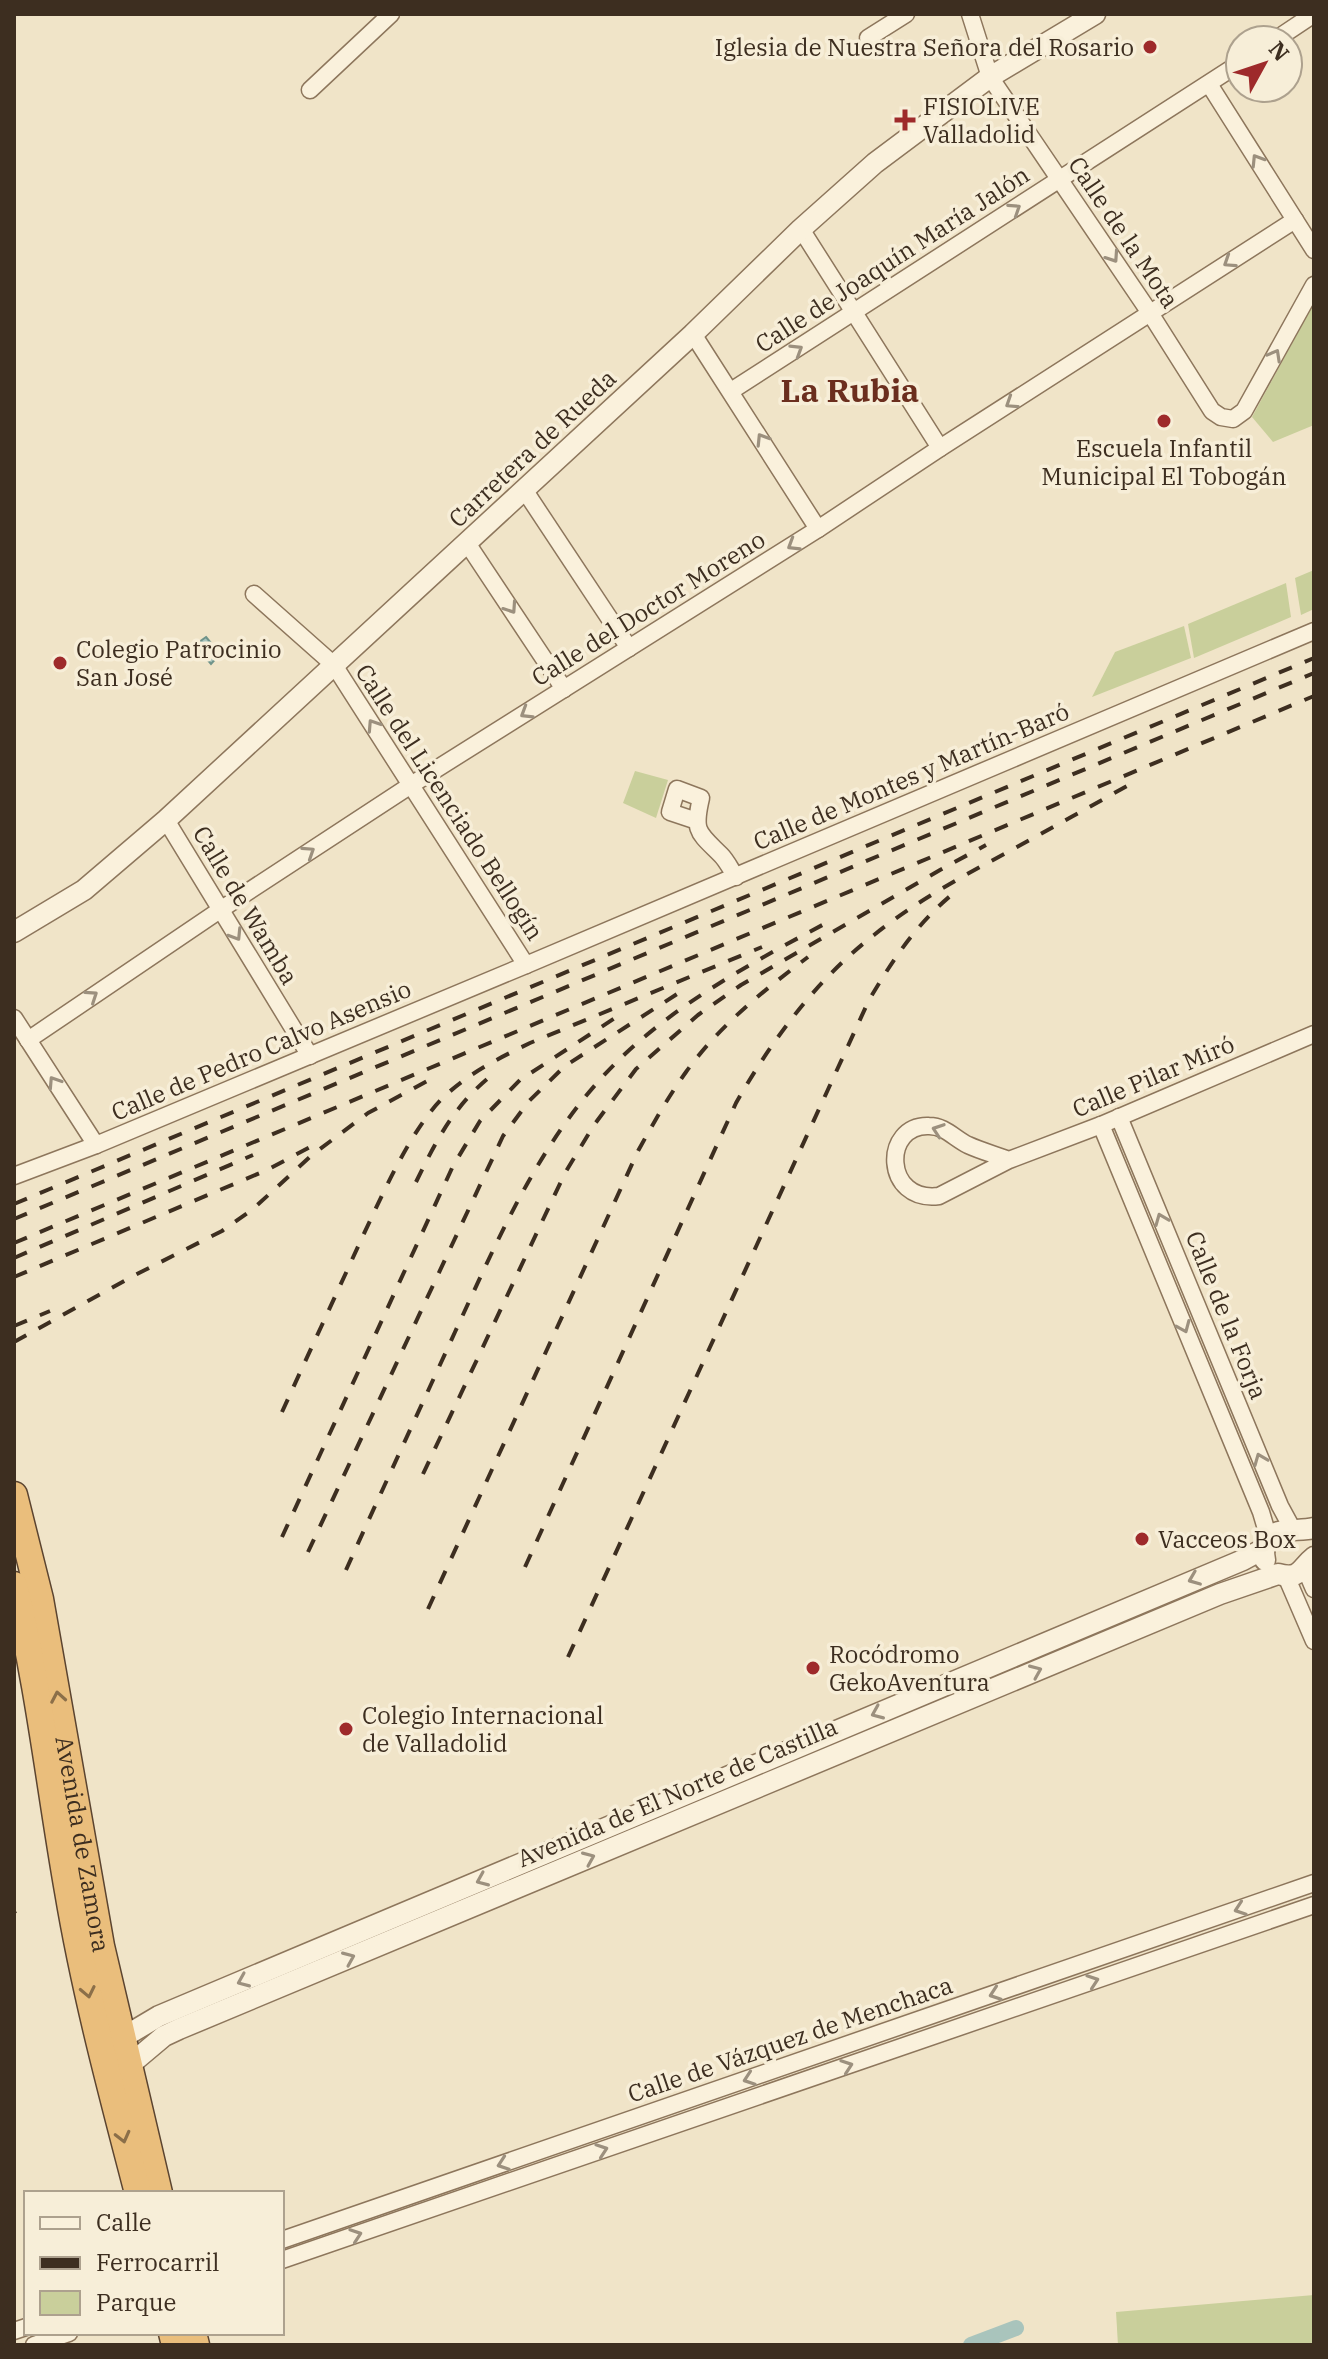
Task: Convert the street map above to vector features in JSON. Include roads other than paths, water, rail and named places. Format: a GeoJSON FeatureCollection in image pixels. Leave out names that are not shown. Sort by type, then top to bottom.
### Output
{"type":"FeatureCollection","features":[{"type":"Feature","properties":{"kind":"highway","name":"Avenida de Zamora"},"geometry":{"type":"LineString","coordinates":[[14,1495],[40,1599],[66,1742],[78,1886],[122,2038],[113,2068],[158,2191]]}},
{"type":"Feature","properties":{"kind":"highway","name":"Avenida de Zamora"},"geometry":{"type":"LineString","coordinates":[[14,1585],[78,1886],[138,2191]]}},
{"type":"Feature","properties":{"kind":"street"},"geometry":{"type":"LineString","coordinates":[[310,90],[391,14]]}},
{"type":"Feature","properties":{"kind":"street"},"geometry":{"type":"LineString","coordinates":[[868,38],[906,14]]}},
{"type":"Feature","properties":{"kind":"street","name":"Calle de la Mota"},"geometry":{"type":"LineString","coordinates":[[970,14],[990,77],[1061,179],[1212,411],[1221,417],[1233,419],[1244,411],[1314,285]]}},
{"type":"Feature","properties":{"kind":"street","name":"Carretera de Rueda"},"geometry":{"type":"LineString","coordinates":[[14,932],[84,890],[166,820],[525,491],[801,229],[875,163],[990,77],[1095,14]]}},
{"type":"Feature","properties":{"kind":"street","name":"Calle de Joaquín María Jalón"},"geometry":{"type":"LineString","coordinates":[[731,391],[1224,74]]}},
{"type":"Feature","properties":{"kind":"street"},"geometry":{"type":"LineString","coordinates":[[1209,84],[1314,250]]}},
{"type":"Feature","properties":{"kind":"street","name":"Calle del Doctor Moreno"},"geometry":{"type":"LineString","coordinates":[[28,1040],[411,785],[818,529],[1295,220]]}},
{"type":"Feature","properties":{"kind":"street"},"geometry":{"type":"LineString","coordinates":[[801,229],[940,448]]}},
{"type":"Feature","properties":{"kind":"street"},"geometry":{"type":"LineString","coordinates":[[693,334],[818,529]]}},
{"type":"Feature","properties":{"kind":"street"},"geometry":{"type":"LineString","coordinates":[[525,491],[629,648]]}},
{"type":"Feature","properties":{"kind":"street"},"geometry":{"type":"LineString","coordinates":[[467,543],[564,689]]}},
{"type":"Feature","properties":{"kind":"street","name":"Calle del Licenciado Bellogín"},"geometry":{"type":"LineString","coordinates":[[254,594],[334,665],[526,965]]}},
{"type":"Feature","properties":{"kind":"street","name":"Calle de Montes y Martín-Baró"},"geometry":{"type":"LineString","coordinates":[[526,965],[1314,631]]}},
{"type":"Feature","properties":{"kind":"street","name":"Calle de Wamba"},"geometry":{"type":"LineString","coordinates":[[166,820],[310,1056]]}},
{"type":"Feature","properties":{"kind":"street"},"geometry":{"type":"LineString","coordinates":[[697,821],[701,836],[722,856],[736,877]]}},
{"type":"Feature","properties":{"kind":"street","name":"Calle de Pedro Calvo Asensio"},"geometry":{"type":"LineString","coordinates":[[14,1176],[96,1145],[526,965]]}},
{"type":"Feature","properties":{"kind":"street"},"geometry":{"type":"LineString","coordinates":[[14,1018],[96,1145]]}},
{"type":"Feature","properties":{"kind":"street","name":"Calle Pilar Miró"},"geometry":{"type":"LineString","coordinates":[[1009,1160],[967,1144],[941,1127],[926,1125],[911,1130],[899,1142],[894,1158],[896,1172],[911,1192],[928,1197],[939,1196],[1009,1160],[1101,1125],[1314,1034]]}},
{"type":"Feature","properties":{"kind":"street","name":"Calle de la Forja"},"geometry":{"type":"LineString","coordinates":[[1119,1117],[1280,1506],[1301,1530]]}},
{"type":"Feature","properties":{"kind":"street","name":"Calle de la Forja"},"geometry":{"type":"LineString","coordinates":[[1101,1125],[1261,1512],[1267,1543]]}},
{"type":"Feature","properties":{"kind":"street"},"geometry":{"type":"LineString","coordinates":[[1301,1530],[1310,1546],[1314,1589]]}},
{"type":"Feature","properties":{"kind":"street","name":"Avenida de El Norte de Castilla"},"geometry":{"type":"LineString","coordinates":[[122,2038],[159,2016],[1243,1560],[1277,1532],[1301,1530]]}},
{"type":"Feature","properties":{"kind":"street"},"geometry":{"type":"LineString","coordinates":[[1267,1543],[1267,1565],[1282,1575],[1314,1641]]}},
{"type":"Feature","properties":{"kind":"street","name":"Avenida de El Norte de Castilla"},"geometry":{"type":"LineString","coordinates":[[113,2068],[179,2029],[1220,1594],[1282,1575],[1300,1573],[1310,1562]]}},
{"type":"Feature","properties":{"kind":"street","name":"Calle de Vázquez de Menchaca"},"geometry":{"type":"LineString","coordinates":[[284,2239],[1314,1883]]}},
{"type":"Feature","properties":{"kind":"street","name":"Calle de Vázquez de Menchaca"},"geometry":{"type":"LineString","coordinates":[[284,2259],[1314,1905]]}},
{"type":"Feature","properties":{"kind":"street"},"geometry":{"type":"LineString","coordinates":[[111,1994],[132,2012],[143,2017],[159,2016]]}},
{"type":"Feature","properties":{"kind":"street"},"geometry":{"type":"LineString","coordinates":[[34,2345],[63,2335]]}},
{"type":"Feature","properties":{"kind":"water"},"geometry":{"type":"Polygon","coordinates":[[[206,637],[220,654],[211,664],[195,645],[206,637]]]}},
{"type":"Feature","properties":{"kind":"waterway"},"geometry":{"type":"LineString","coordinates":[[971,2345],[1016,2328]]}},
{"type":"Feature","properties":{"kind":"railway"},"geometry":{"type":"LineString","coordinates":[[14,1204],[1314,658]]}},
{"type":"Feature","properties":{"kind":"railway"},"geometry":{"type":"LineString","coordinates":[[14,1219],[1314,673]]}},
{"type":"Feature","properties":{"kind":"railway"},"geometry":{"type":"LineString","coordinates":[[14,1243],[1314,696]]}},
{"type":"Feature","properties":{"kind":"railway"},"geometry":{"type":"LineString","coordinates":[[525,1567],[736,1103],[797,1012],[833,971],[906,912],[1136,781]]}},
{"type":"Feature","properties":{"kind":"railway"},"geometry":{"type":"LineString","coordinates":[[423,1474],[565,1173],[594,1125],[636,1069],[698,1015],[741,985],[986,845]]}},
{"type":"Feature","properties":{"kind":"railway"},"geometry":{"type":"LineString","coordinates":[[568,1657],[869,1000],[909,940],[932,913],[960,888]]}},
{"type":"Feature","properties":{"kind":"railway"},"geometry":{"type":"LineString","coordinates":[[346,1570],[508,1221],[527,1184],[571,1116],[596,1084],[648,1034],[696,998],[828,922]]}},
{"type":"Feature","properties":{"kind":"railway"},"geometry":{"type":"LineString","coordinates":[[282,1412],[398,1163],[434,1107],[447,1094],[497,1059],[530,1043],[762,947]]}},
{"type":"Feature","properties":{"kind":"railway"},"geometry":{"type":"LineString","coordinates":[[428,1609],[638,1151],[655,1121],[686,1072],[713,1039],[758,996],[808,957]]}},
{"type":"Feature","properties":{"kind":"railway"},"geometry":{"type":"LineString","coordinates":[[308,1552],[503,1136],[529,1101],[565,1066],[685,989]]}},
{"type":"Feature","properties":{"kind":"railway"},"geometry":{"type":"LineString","coordinates":[[282,1537],[453,1166],[480,1121],[520,1080],[615,1018]]}},
{"type":"Feature","properties":{"kind":"railway"},"geometry":{"type":"LineString","coordinates":[[416,1182],[449,1121],[470,1095],[497,1071]]}},
{"type":"Feature","properties":{"kind":"railway"},"geometry":{"type":"LineString","coordinates":[[14,1342],[222,1231],[253,1209],[312,1155],[368,1113],[431,1079]]}},
{"type":"Feature","properties":{"kind":"railway"},"geometry":{"type":"LineString","coordinates":[[14,1277],[267,1170],[310,1147]]}},
{"type":"Feature","properties":{"kind":"railway"},"geometry":{"type":"LineString","coordinates":[[14,1258],[253,1155]]}},
{"type":"Feature","properties":{"kind":"railway"},"geometry":{"type":"LineString","coordinates":[[14,1326],[50,1311]]}},
{"type":"Feature","properties":{"kind":"place","name":"Iglesia de Nuestra Señora del Rosario"},"geometry":{"type":"Point","coordinates":[1150,47]}},
{"type":"Feature","properties":{"kind":"place","name":"FISIOLIVE Valladolid"},"geometry":{"type":"Point","coordinates":[905,120]}},
{"type":"Feature","properties":{"kind":"place","name":"Escuela Infantil Municipal El Tobogán"},"geometry":{"type":"Point","coordinates":[1164,421]}},
{"type":"Feature","properties":{"kind":"place","name":"Colegio Patrocinio San José"},"geometry":{"type":"Point","coordinates":[60,663]}},
{"type":"Feature","properties":{"kind":"place","name":"Vacceos Box"},"geometry":{"type":"Point","coordinates":[1142,1539]}},
{"type":"Feature","properties":{"kind":"place","name":"Rocódromo GekoAventura"},"geometry":{"type":"Point","coordinates":[813,1668]}},
{"type":"Feature","properties":{"kind":"place","name":"Colegio Internacional de Valladolid"},"geometry":{"type":"Point","coordinates":[346,1729]}},
{"type":"Feature","properties":{"kind":"district","name":"La Rubia"},"geometry":{"type":"Point","coordinates":[850,390]}}]}
